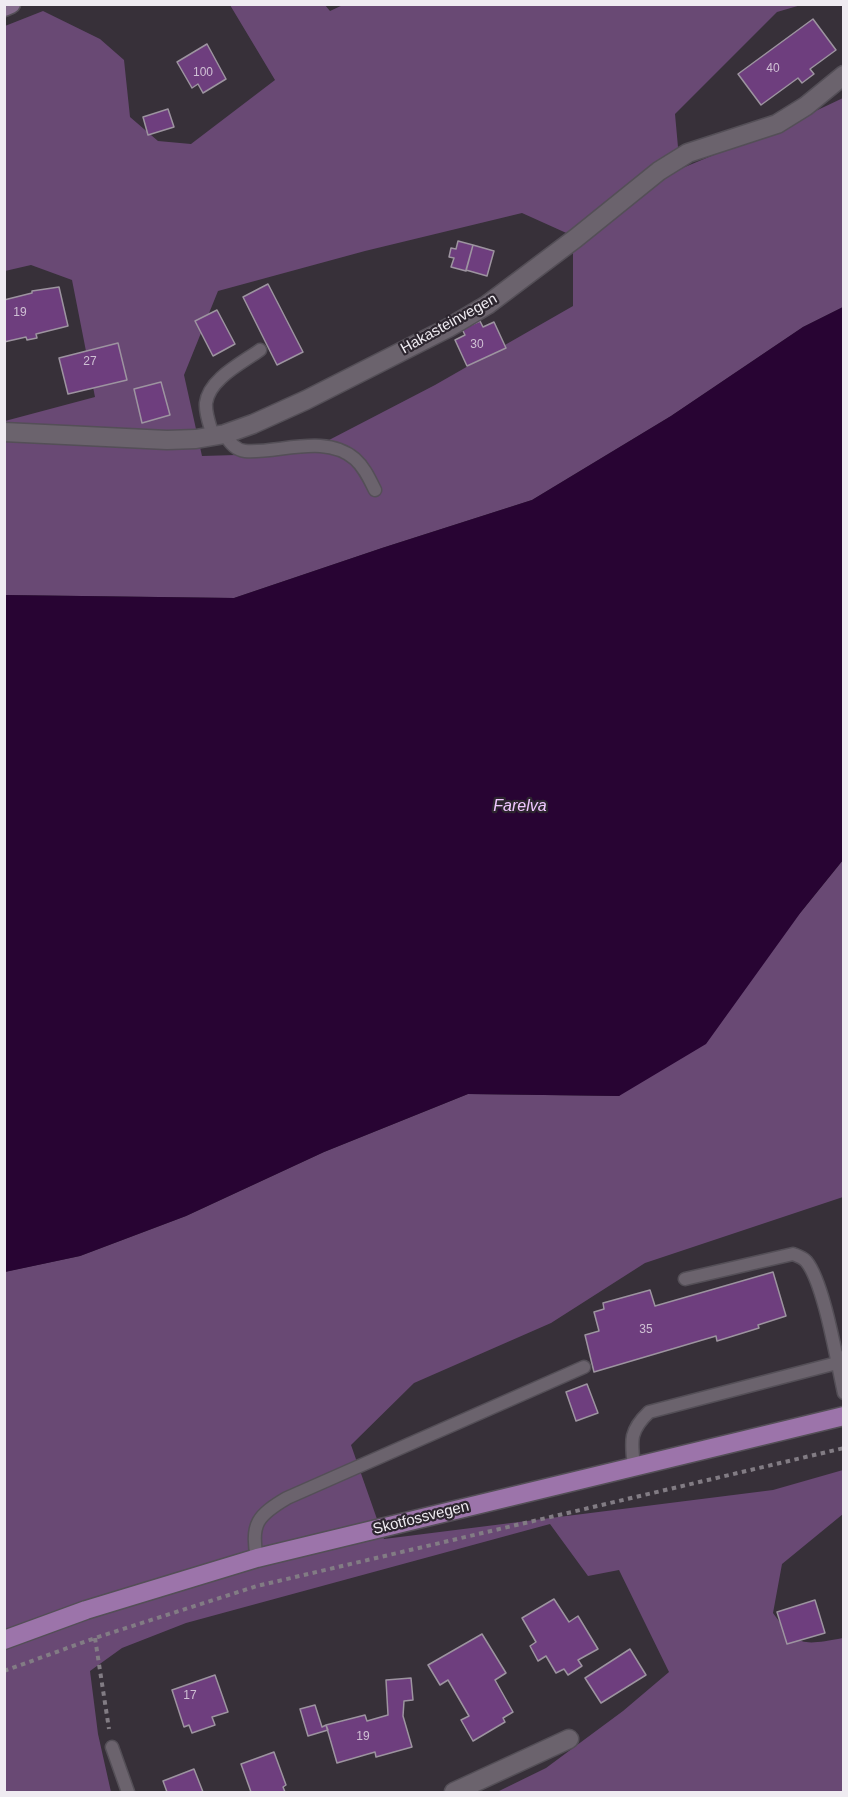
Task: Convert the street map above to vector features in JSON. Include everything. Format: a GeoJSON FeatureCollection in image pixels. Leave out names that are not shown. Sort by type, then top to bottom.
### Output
{"type":"FeatureCollection","features":[{"type":"Feature","properties":{"kind":"main road","name":"Skotfossvegen"},"geometry":{"type":"LineString","coordinates":[[4,1640],[86,1610],[257,1558],[843,1416]]}},
{"type":"Feature","properties":{"kind":"street"},"geometry":{"type":"LineString","coordinates":[[4,7],[11,4]]}},
{"type":"Feature","properties":{"kind":"street","name":"Hakasteinvegen"},"geometry":{"type":"LineString","coordinates":[[4,432],[167,440],[219,435],[254,424],[448,328],[487,305],[659,171],[688,153],[777,124],[806,106],[843,75]]}},
{"type":"Feature","properties":{"kind":"street"},"geometry":{"type":"LineString","coordinates":[[454,1792],[569,1739]]}},
{"type":"Feature","properties":{"kind":"lane"},"geometry":{"type":"LineString","coordinates":[[260,350],[220,379],[209,391],[206,404],[207,416],[219,435],[244,451],[308,445],[342,452],[353,457],[360,464],[375,490]]}},
{"type":"Feature","properties":{"kind":"lane"},"geometry":{"type":"LineString","coordinates":[[685,1279],[793,1254],[804,1259],[813,1272],[821,1293],[840,1360],[843,1393]]}},
{"type":"Feature","properties":{"kind":"lane"},"geometry":{"type":"LineString","coordinates":[[634,1466],[631,1444],[633,1432],[637,1423],[649,1412],[840,1360]]}},
{"type":"Feature","properties":{"kind":"lane"},"geometry":{"type":"LineString","coordinates":[[257,1558],[253,1540],[258,1520],[269,1508],[286,1498],[584,1367]]}},
{"type":"Feature","properties":{"kind":"lane"},"geometry":{"type":"LineString","coordinates":[[112,1747],[128,1792]]}},
{"type":"Feature","properties":{"kind":"path"},"geometry":{"type":"LineString","coordinates":[[4,1671],[95,1638],[257,1586],[843,1448]]}},
{"type":"Feature","properties":{"kind":"path"},"geometry":{"type":"LineString","coordinates":[[95,1638],[112,1747]]}},
{"type":"Feature","properties":{"kind":"shaded area"},"geometry":{"type":"Polygon","coordinates":[[[345,4],[801,5],[777,12],[675,114],[680,169],[788,124],[843,98],[843,307],[803,327],[671,416],[532,500],[234,598],[5,595],[5,421],[95,397],[72,280],[31,265],[5,271],[5,26],[43,11],[100,39],[124,60],[130,117],[158,141],[191,144],[275,80],[230,5],[325,5],[330,11],[345,4]],[[522,213],[365,251],[218,291],[184,375],[202,456],[304,453],[435,385],[573,306],[573,236],[522,213]]]}},
{"type":"Feature","properties":{"kind":"shaded area"},"geometry":{"type":"Polygon","coordinates":[[[843,860],[843,1197],[645,1263],[551,1323],[414,1383],[351,1445],[384,1539],[773,1490],[843,1470],[843,1514],[782,1564],[773,1613],[789,1633],[802,1641],[819,1642],[843,1638],[843,1792],[497,1792],[546,1768],[623,1711],[669,1672],[619,1570],[588,1576],[550,1524],[186,1623],[122,1648],[90,1671],[98,1734],[111,1792],[5,1792],[4,1272],[80,1256],[186,1216],[324,1152],[468,1094],[619,1096],[801,912],[843,860]]]}},
{"type":"Feature","properties":{"kind":"water","name":"Farelva"},"geometry":{"type":"Polygon","coordinates":[[[843,307],[843,860],[801,912],[706,1044],[619,1096],[468,1094],[324,1152],[186,1216],[80,1256],[5,1272],[5,595],[234,598],[532,500],[671,416],[803,327],[843,307]]]}},
{"type":"Feature","properties":{"kind":"building"},"geometry":{"type":"Polygon","coordinates":[[[813,19],[836,50],[810,69],[814,74],[802,83],[798,78],[761,105],[738,74],[813,19]]]}},
{"type":"Feature","properties":{"kind":"building"},"geometry":{"type":"Polygon","coordinates":[[[207,44],[226,79],[203,93],[198,84],[192,88],[177,62],[207,44]]]}},
{"type":"Feature","properties":{"kind":"building"},"geometry":{"type":"Polygon","coordinates":[[[168,109],[174,127],[148,135],[143,117],[168,109]]]}},
{"type":"Feature","properties":{"kind":"building"},"geometry":{"type":"Polygon","coordinates":[[[458,241],[473,245],[466,271],[451,267],[454,258],[449,257],[451,248],[456,249],[458,241]]]}},
{"type":"Feature","properties":{"kind":"building"},"geometry":{"type":"Polygon","coordinates":[[[473,245],[494,251],[487,276],[466,270],[473,245]]]}},
{"type":"Feature","properties":{"kind":"building"},"geometry":{"type":"Polygon","coordinates":[[[268,284],[303,352],[277,365],[243,297],[268,284]]]}},
{"type":"Feature","properties":{"kind":"building"},"geometry":{"type":"Polygon","coordinates":[[[59,287],[68,326],[36,334],[37,338],[27,340],[26,337],[4,342],[4,300],[32,293],[32,291],[59,287]]]}},
{"type":"Feature","properties":{"kind":"building"},"geometry":{"type":"Polygon","coordinates":[[[217,310],[235,344],[213,356],[195,321],[217,310]]]}},
{"type":"Feature","properties":{"kind":"building"},"geometry":{"type":"Polygon","coordinates":[[[480,321],[483,327],[494,322],[506,348],[467,366],[455,340],[465,335],[462,329],[480,321]]]}},
{"type":"Feature","properties":{"kind":"building"},"geometry":{"type":"Polygon","coordinates":[[[118,343],[127,380],[68,394],[59,358],[118,343]]]}},
{"type":"Feature","properties":{"kind":"building"},"geometry":{"type":"Polygon","coordinates":[[[161,382],[170,415],[142,423],[134,389],[161,382]]]}},
{"type":"Feature","properties":{"kind":"building"},"geometry":{"type":"Polygon","coordinates":[[[773,1272],[786,1316],[758,1325],[759,1328],[717,1341],[716,1336],[594,1372],[585,1335],[599,1331],[594,1312],[604,1309],[603,1303],[650,1290],[655,1306],[773,1272]]]}},
{"type":"Feature","properties":{"kind":"building"},"geometry":{"type":"Polygon","coordinates":[[[587,1384],[598,1413],[576,1421],[566,1392],[587,1384]]]}},
{"type":"Feature","properties":{"kind":"building"},"geometry":{"type":"Polygon","coordinates":[[[554,1599],[569,1622],[578,1616],[598,1649],[578,1660],[582,1666],[568,1675],[564,1669],[556,1673],[546,1656],[538,1661],[530,1646],[536,1642],[522,1618],[554,1599]]]}},
{"type":"Feature","properties":{"kind":"building"},"geometry":{"type":"Polygon","coordinates":[[[815,1600],[825,1633],[787,1644],[777,1612],[815,1600]]]}},
{"type":"Feature","properties":{"kind":"building"},"geometry":{"type":"Polygon","coordinates":[[[482,1634],[506,1673],[495,1680],[513,1712],[503,1718],[505,1722],[473,1741],[461,1720],[469,1716],[448,1680],[440,1685],[428,1665],[482,1634]]]}},
{"type":"Feature","properties":{"kind":"building"},"geometry":{"type":"Polygon","coordinates":[[[630,1649],[646,1675],[601,1703],[585,1678],[630,1649]]]}},
{"type":"Feature","properties":{"kind":"building"},"geometry":{"type":"Polygon","coordinates":[[[215,1675],[228,1712],[212,1717],[215,1725],[192,1733],[189,1725],[184,1727],[172,1690],[215,1675]]]}},
{"type":"Feature","properties":{"kind":"building"},"geometry":{"type":"Polygon","coordinates":[[[411,1678],[413,1700],[404,1701],[403,1716],[412,1747],[376,1757],[375,1752],[337,1763],[326,1725],[365,1715],[367,1721],[388,1715],[386,1680],[411,1678]]]}},
{"type":"Feature","properties":{"kind":"building"},"geometry":{"type":"Polygon","coordinates":[[[315,1705],[322,1727],[326,1725],[328,1730],[308,1736],[300,1709],[315,1705]]]}},
{"type":"Feature","properties":{"kind":"building"},"geometry":{"type":"Polygon","coordinates":[[[274,1752],[286,1785],[283,1787],[285,1792],[251,1792],[241,1764],[274,1752]]]}},
{"type":"Feature","properties":{"kind":"building"},"geometry":{"type":"Polygon","coordinates":[[[194,1769],[203,1792],[167,1792],[163,1781],[194,1769]]]}}]}
